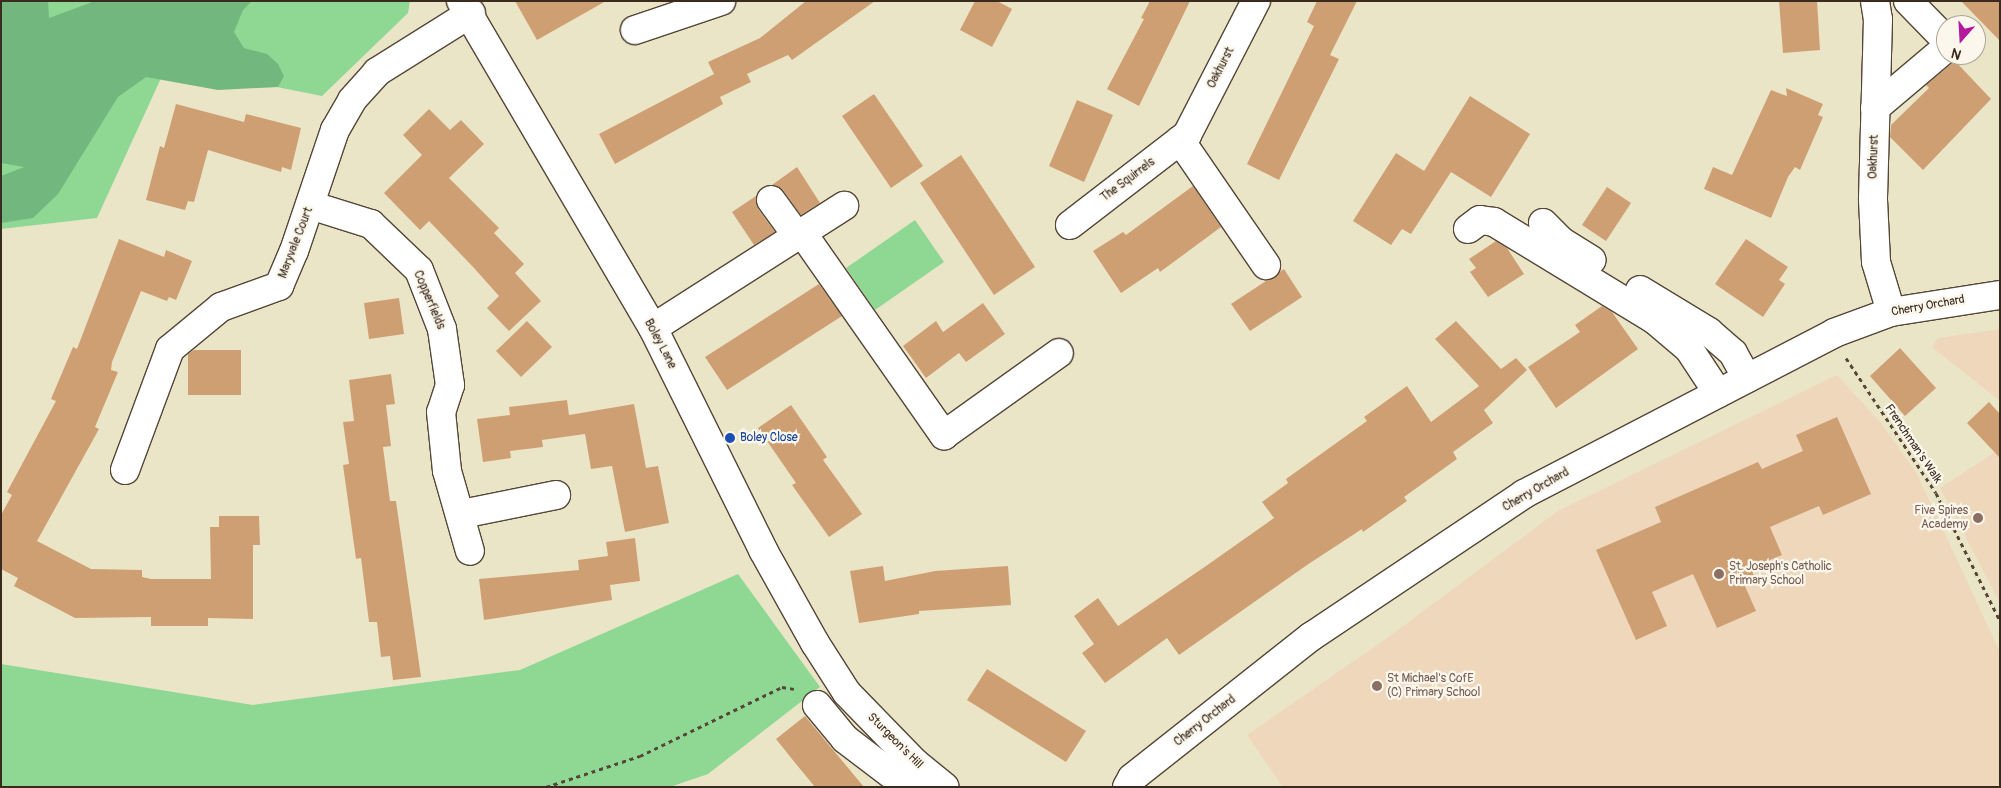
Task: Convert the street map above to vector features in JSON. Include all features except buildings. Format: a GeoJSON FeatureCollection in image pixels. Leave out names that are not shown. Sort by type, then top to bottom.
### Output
{"type":"FeatureCollection","features":[{"type":"Feature","properties":{"kind":"street"},"geometry":{"type":"LineString","coordinates":[[635,30],[721,1]]}},
{"type":"Feature","properties":{"kind":"street","name":"Oakhurst"},"geometry":{"type":"LineString","coordinates":[[1184,138],[1256,1]]}},
{"type":"Feature","properties":{"kind":"street","name":"Oakhurst"},"geometry":{"type":"LineString","coordinates":[[1874,1],[1878,19],[1873,200],[1876,262],[1891,312]]}},
{"type":"Feature","properties":{"kind":"street"},"geometry":{"type":"LineString","coordinates":[[1908,1],[1936,30]]}},
{"type":"Feature","properties":{"kind":"street","name":"Maryvale Court"},"geometry":{"type":"LineString","coordinates":[[125,470],[170,349],[221,306],[279,286],[310,205],[335,130],[352,100],[377,72],[466,7]]}},
{"type":"Feature","properties":{"kind":"street","name":"Boley Lane"},"geometry":{"type":"LineString","coordinates":[[466,7],[518,102],[653,328],[763,550],[847,693]]}},
{"type":"Feature","properties":{"kind":"street"},"geometry":{"type":"LineString","coordinates":[[1876,108],[1936,57]]}},
{"type":"Feature","properties":{"kind":"street"},"geometry":{"type":"LineString","coordinates":[[1184,138],[1266,265]]}},
{"type":"Feature","properties":{"kind":"street","name":"The Squirrels"},"geometry":{"type":"LineString","coordinates":[[1070,224],[1184,138]]}},
{"type":"Feature","properties":{"kind":"street"},"geometry":{"type":"LineString","coordinates":[[771,200],[801,235],[944,435],[1059,353]]}},
{"type":"Feature","properties":{"kind":"street","name":"Copperfields"},"geometry":{"type":"LineString","coordinates":[[310,205],[371,224],[419,270],[442,329],[450,385],[441,412],[447,471],[462,514],[470,551]]}},
{"type":"Feature","properties":{"kind":"street"},"geometry":{"type":"LineString","coordinates":[[653,328],[844,206]]}},
{"type":"Feature","properties":{"kind":"street"},"geometry":{"type":"LineString","coordinates":[[1468,228],[1480,220],[1494,222],[1655,320],[1689,349],[1718,393]]}},
{"type":"Feature","properties":{"kind":"street"},"geometry":{"type":"LineString","coordinates":[[1543,223],[1561,241],[1709,332],[1733,353],[1747,378]]}},
{"type":"Feature","properties":{"kind":"street","name":"Cherry Orchard"},"geometry":{"type":"LineString","coordinates":[[1127,787],[1132,778],[1312,636],[1524,494],[1834,333],[1891,312],[2000,295]]}},
{"type":"Feature","properties":{"kind":"street"},"geometry":{"type":"LineString","coordinates":[[462,514],[556,495]]}},
{"type":"Feature","properties":{"kind":"street","name":"Sturgeon's Hill"},"geometry":{"type":"LineString","coordinates":[[847,693],[915,763],[945,787]]}},
{"type":"Feature","properties":{"kind":"street"},"geometry":{"type":"LineString","coordinates":[[817,706],[845,739],[908,787]]}},
{"type":"Feature","properties":{"kind":"path","name":"Frenchman's Walk"},"geometry":{"type":"LineString","coordinates":[[1834,333],[1854,372],[1936,493],[2000,621]]}},
{"type":"Feature","properties":{"kind":"path"},"geometry":{"type":"LineString","coordinates":[[546,787],[640,756],[782,687],[792,688],[817,706]]}},
{"type":"Feature","properties":{"kind":"shaded area"},"geometry":{"type":"Polygon","coordinates":[[[2000,329],[2000,401],[1932,347],[1938,338],[2000,329]]]}},
{"type":"Feature","properties":{"kind":"shaded area","name":"St. Joseph's Catholic Primary School"},"geometry":{"type":"Polygon","coordinates":[[[1837,375],[1881,423],[1917,474],[2000,652],[2000,787],[1283,787],[1247,735],[1390,636],[1558,511],[1837,375]]]}},
{"type":"Feature","properties":{"kind":"shaded area","name":"Five Spires Academy"},"geometry":{"type":"Polygon","coordinates":[[[2000,449],[2000,603],[1940,488],[2000,449]]]}},
{"type":"Feature","properties":{"kind":"green space"},"geometry":{"type":"Polygon","coordinates":[[[1,1],[410,1],[408,13],[322,96],[167,65],[97,218],[1,229],[1,1]]]}},
{"type":"Feature","properties":{"kind":"green space"},"geometry":{"type":"Polygon","coordinates":[[[1,1],[48,1],[49,18],[95,1],[252,1],[243,10],[234,32],[244,48],[267,54],[278,64],[284,76],[278,87],[218,90],[146,77],[118,97],[58,194],[33,218],[1,223],[1,176],[24,167],[1,163],[1,1]]]}},
{"type":"Feature","properties":{"kind":"green space"},"geometry":{"type":"Polygon","coordinates":[[[915,220],[944,262],[875,310],[846,268],[915,220]]]}},
{"type":"Feature","properties":{"kind":"green space"},"geometry":{"type":"Polygon","coordinates":[[[738,574],[820,687],[708,774],[670,787],[1,787],[1,664],[253,705],[520,670],[738,574]]]}},
{"type":"Feature","properties":{"kind":"place","name":"Boley Close"},"geometry":{"type":"Point","coordinates":[730,438]}},
{"type":"Feature","properties":{"kind":"place","name":"Five Spires Academy"},"geometry":{"type":"Point","coordinates":[1978,518]}},
{"type":"Feature","properties":{"kind":"place","name":"St. Joseph's Catholic Primary School"},"geometry":{"type":"Point","coordinates":[1719,574]}},
{"type":"Feature","properties":{"kind":"place","name":"St Michael's CofE (C) Primary School"},"geometry":{"type":"Point","coordinates":[1377,686]}}]}
